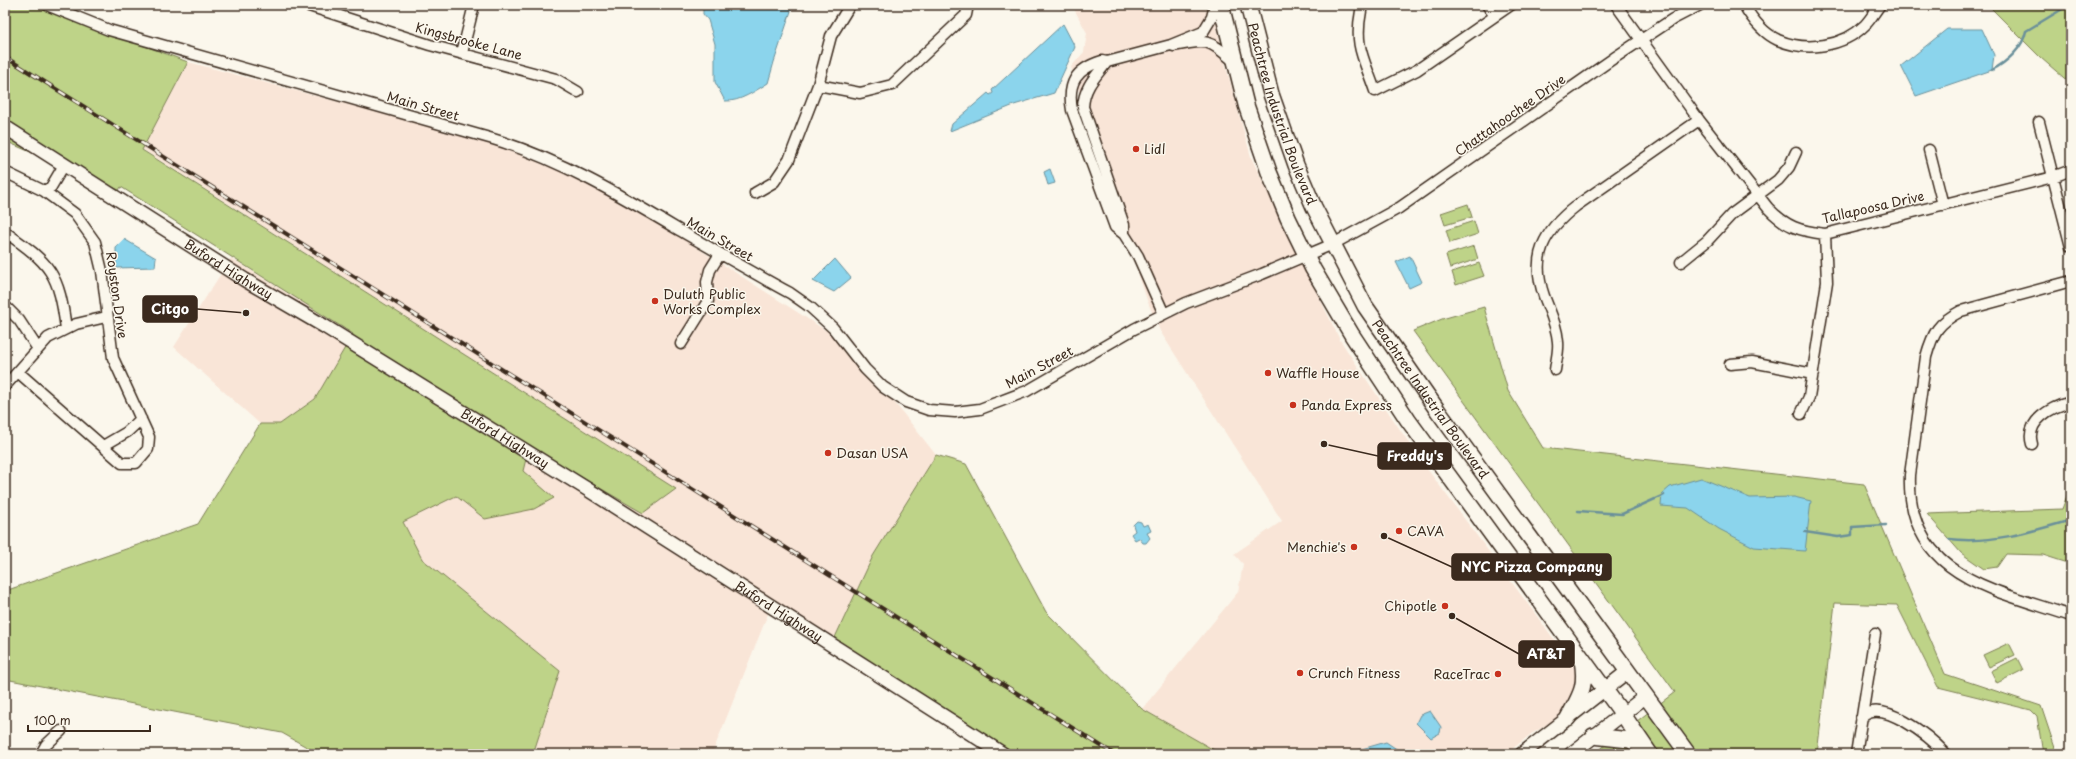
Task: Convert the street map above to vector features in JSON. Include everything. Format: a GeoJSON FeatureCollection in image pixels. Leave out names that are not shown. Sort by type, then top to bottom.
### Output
{"type":"FeatureCollection","features":[{"type":"Feature","properties":{"kind":"highway","name":"Peachtree Industrial Boulevard"},"geometry":{"type":"LineString","coordinates":[[1221,5],[1246,105],[1269,172],[1306,255],[1352,335],[1408,420],[1622,713],[1648,752]]}},
{"type":"Feature","properties":{"kind":"highway","name":"Peachtree Industrial Boulevard"},"geometry":{"type":"LineString","coordinates":[[1248,5],[1271,94],[1296,165],[1333,244],[1370,313],[1438,411],[1688,754]]}},
{"type":"Feature","properties":{"kind":"highway"},"geometry":{"type":"LineString","coordinates":[[1568,718],[1582,691],[1585,677],[1582,659]]}},
{"type":"Feature","properties":{"kind":"highway"},"geometry":{"type":"LineString","coordinates":[[1593,736],[1630,740],[1648,752]]}},
{"type":"Feature","properties":{"kind":"main road","name":"Buford Highway"},"geometry":{"type":"LineString","coordinates":[[5,127],[245,280],[324,326],[587,489],[1003,754]]}},
{"type":"Feature","properties":{"kind":"main road"},"geometry":{"type":"LineString","coordinates":[[1522,754],[1628,671]]}},
{"type":"Feature","properties":{"kind":"main road"},"geometry":{"type":"LineString","coordinates":[[1571,754],[1622,713],[1646,696]]}},
{"type":"Feature","properties":{"kind":"street","name":"Main Street"},"geometry":{"type":"LineString","coordinates":[[47,5],[109,30],[504,143],[587,178],[650,212],[720,254],[790,293],[810,307],[833,328],[865,369],[883,387],[906,402],[929,410],[955,412],[980,409],[1027,391],[1164,314],[1333,244]]}},
{"type":"Feature","properties":{"kind":"street","name":"Kingsbrooke Lane"},"geometry":{"type":"LineString","coordinates":[[306,5],[329,14],[379,27],[430,45],[556,79],[578,92]]}},
{"type":"Feature","properties":{"kind":"street"},"geometry":{"type":"LineString","coordinates":[[462,54],[474,5]]}},
{"type":"Feature","properties":{"kind":"street"},"geometry":{"type":"LineString","coordinates":[[755,193],[774,182],[789,160],[818,85],[831,36],[850,5]]}},
{"type":"Feature","properties":{"kind":"street"},"geometry":{"type":"LineString","coordinates":[[818,85],[860,93],[892,85],[966,15],[968,5]]}},
{"type":"Feature","properties":{"kind":"street"},"geometry":{"type":"LineString","coordinates":[[1164,314],[1138,256],[1124,234],[1115,227],[1072,110],[1069,96],[1072,85],[1082,70],[1096,63],[1107,62],[1171,45],[1203,32],[1212,17],[1215,5]]}},
{"type":"Feature","properties":{"kind":"street"},"geometry":{"type":"LineString","coordinates":[[1487,5],[1495,16]]}},
{"type":"Feature","properties":{"kind":"street"},"geometry":{"type":"LineString","coordinates":[[1360,10],[1358,46],[1375,91],[1417,70],[1511,5]]}},
{"type":"Feature","properties":{"kind":"street","name":"Tallapoosa Drive"},"geometry":{"type":"LineString","coordinates":[[1616,5],[1700,120],[1757,194],[1777,217],[1789,225],[1803,231],[1825,234],[1943,205],[2071,170]]}},
{"type":"Feature","properties":{"kind":"street","name":"Chattahoochee Drive"},"geometry":{"type":"LineString","coordinates":[[1333,244],[1399,208],[1642,40],[1674,19],[1700,5]]}},
{"type":"Feature","properties":{"kind":"street"},"geometry":{"type":"LineString","coordinates":[[1744,5],[1750,15],[1764,30],[1778,40],[1813,47],[1833,44],[1850,36],[1865,25],[1880,5]]}},
{"type":"Feature","properties":{"kind":"street"},"geometry":{"type":"LineString","coordinates":[[1171,45],[1174,46],[1198,41],[1210,43],[1218,47],[1236,63]]}},
{"type":"Feature","properties":{"kind":"street"},"geometry":{"type":"LineString","coordinates":[[1107,62],[1091,81],[1086,90],[1083,106],[1124,225],[1124,234]]}},
{"type":"Feature","properties":{"kind":"street"},"geometry":{"type":"LineString","coordinates":[[1555,370],[1559,344],[1555,323],[1539,279],[1538,263],[1548,233],[1558,220],[1576,206],[1700,120]]}},
{"type":"Feature","properties":{"kind":"street"},"geometry":{"type":"LineString","coordinates":[[2039,122],[2071,247]]}},
{"type":"Feature","properties":{"kind":"street"},"geometry":{"type":"LineString","coordinates":[[1929,150],[1943,205]]}},
{"type":"Feature","properties":{"kind":"street"},"geometry":{"type":"LineString","coordinates":[[1681,262],[1707,241],[1732,214],[1757,194],[1778,180],[1789,167],[1796,152]]}},
{"type":"Feature","properties":{"kind":"street"},"geometry":{"type":"LineString","coordinates":[[44,191],[51,187],[64,165]]}},
{"type":"Feature","properties":{"kind":"street","name":"Royston Drive"},"geometry":{"type":"LineString","coordinates":[[5,172],[44,191],[75,214],[95,242],[101,264],[106,317],[113,358],[149,437],[150,443],[145,453],[136,463],[122,463],[18,372]]}},
{"type":"Feature","properties":{"kind":"street"},"geometry":{"type":"LineString","coordinates":[[5,232],[29,249],[45,263],[54,277],[63,304],[66,329]]}},
{"type":"Feature","properties":{"kind":"street"},"geometry":{"type":"LineString","coordinates":[[1801,414],[1809,397],[1827,282],[1825,234]]}},
{"type":"Feature","properties":{"kind":"street"},"geometry":{"type":"LineString","coordinates":[[681,344],[708,301],[708,276],[720,254]]}},
{"type":"Feature","properties":{"kind":"street"},"geometry":{"type":"LineString","coordinates":[[2071,282],[1961,311],[1938,327],[1930,341],[1926,357],[1909,492],[1914,513],[1925,539],[1935,554],[1948,567],[1987,588],[2071,616]]}},
{"type":"Feature","properties":{"kind":"street"},"geometry":{"type":"LineString","coordinates":[[5,306],[19,320],[38,349]]}},
{"type":"Feature","properties":{"kind":"street"},"geometry":{"type":"LineString","coordinates":[[5,386],[48,338],[76,324],[106,317]]}},
{"type":"Feature","properties":{"kind":"street"},"geometry":{"type":"LineString","coordinates":[[1730,364],[1752,362],[1813,374]]}},
{"type":"Feature","properties":{"kind":"street"},"geometry":{"type":"LineString","coordinates":[[2032,444],[2030,436],[2034,425],[2041,416],[2051,409],[2071,402]]}},
{"type":"Feature","properties":{"kind":"street"},"geometry":{"type":"LineString","coordinates":[[103,446],[124,435],[141,419]]}},
{"type":"Feature","properties":{"kind":"street"},"geometry":{"type":"LineString","coordinates":[[1856,754],[1875,634]]}},
{"type":"Feature","properties":{"kind":"street"},"geometry":{"type":"LineString","coordinates":[[1861,718],[1870,712],[1881,712],[1913,726],[1935,742],[1946,754]]}},
{"type":"Feature","properties":{"kind":"street"},"geometry":{"type":"LineString","coordinates":[[41,754],[46,745],[61,731]]}},
{"type":"Feature","properties":{"kind":"shaded area"},"geometry":{"type":"Polygon","coordinates":[[[1075,5],[1212,5],[1225,63],[1251,157],[1340,340],[1419,458],[1574,666],[1579,679],[1569,708],[1550,723],[1531,734],[1506,754],[1221,754],[1142,709],[1238,592],[1243,564],[1234,554],[1282,521],[1160,331],[1147,300],[1071,67],[1084,52],[1087,33],[1073,7],[1075,5]]]}},
{"type":"Feature","properties":{"kind":"shaded area"},"geometry":{"type":"Polygon","coordinates":[[[188,62],[464,135],[545,159],[641,212],[850,346],[936,455],[873,556],[831,646],[770,609],[712,754],[533,754],[560,671],[422,559],[403,522],[456,496],[485,519],[553,498],[523,471],[529,447],[643,513],[676,489],[142,149],[188,62]]]}},
{"type":"Feature","properties":{"kind":"shaded area"},"geometry":{"type":"Polygon","coordinates":[[[231,258],[353,334],[315,399],[280,424],[260,424],[174,347],[231,258]]]}},
{"type":"Feature","properties":{"kind":"green space"},"geometry":{"type":"Polygon","coordinates":[[[5,5],[47,5],[99,29],[188,62],[142,150],[676,489],[643,513],[529,447],[523,471],[554,498],[534,509],[485,519],[456,496],[403,522],[422,559],[560,671],[533,754],[319,754],[282,733],[5,679],[5,591],[198,524],[260,424],[280,424],[315,399],[353,334],[121,187],[119,190],[5,141],[5,5]]]}},
{"type":"Feature","properties":{"kind":"green space"},"geometry":{"type":"Polygon","coordinates":[[[1988,5],[2071,5],[2071,84],[2041,58],[1988,5]]]}},
{"type":"Feature","properties":{"kind":"green space"},"geometry":{"type":"Polygon","coordinates":[[[1468,204],[1472,217],[1445,225],[1441,213],[1468,204]]]}},
{"type":"Feature","properties":{"kind":"green space"},"geometry":{"type":"Polygon","coordinates":[[[1474,221],[1478,234],[1450,243],[1446,230],[1474,221]]]}},
{"type":"Feature","properties":{"kind":"green space"},"geometry":{"type":"Polygon","coordinates":[[[1474,246],[1478,259],[1450,268],[1446,255],[1474,246]]]}},
{"type":"Feature","properties":{"kind":"green space"},"geometry":{"type":"Polygon","coordinates":[[[1479,263],[1484,276],[1456,285],[1452,272],[1479,263]]]}},
{"type":"Feature","properties":{"kind":"green space"},"geometry":{"type":"Polygon","coordinates":[[[1484,307],[1508,391],[1543,448],[1864,484],[1945,674],[2041,706],[2057,754],[2043,754],[2037,716],[2031,710],[1938,687],[1897,605],[1835,603],[1817,754],[1594,754],[1675,692],[1413,331],[1442,319],[1484,307]]]}},
{"type":"Feature","properties":{"kind":"green space"},"geometry":{"type":"Polygon","coordinates":[[[936,455],[966,464],[1046,612],[1142,709],[1221,754],[1010,754],[831,646],[873,556],[936,455]]]}},
{"type":"Feature","properties":{"kind":"green space"},"geometry":{"type":"Polygon","coordinates":[[[2071,485],[2071,564],[2043,555],[2006,554],[1997,567],[1984,569],[1961,553],[1927,514],[2062,509],[2071,485]]]}},
{"type":"Feature","properties":{"kind":"green space"},"geometry":{"type":"Polygon","coordinates":[[[2009,643],[2015,655],[1989,667],[1983,655],[2009,643]]]}},
{"type":"Feature","properties":{"kind":"green space"},"geometry":{"type":"Polygon","coordinates":[[[2017,658],[2023,670],[1997,683],[1991,671],[2017,658]]]}},
{"type":"Feature","properties":{"kind":"water"},"geometry":{"type":"Polygon","coordinates":[[[703,5],[793,5],[768,83],[742,98],[725,101],[715,82],[715,44],[708,20],[703,14],[703,5]]]}},
{"type":"Feature","properties":{"kind":"water"},"geometry":{"type":"Polygon","coordinates":[[[1063,24],[1075,47],[1054,93],[1014,105],[950,131],[952,124],[988,93],[990,95],[993,93],[992,90],[1063,24]]]}},
{"type":"Feature","properties":{"kind":"water"},"geometry":{"type":"Polygon","coordinates":[[[1947,29],[1982,29],[1994,55],[1992,70],[1916,96],[1901,66],[1947,29]]]}},
{"type":"Feature","properties":{"kind":"water"},"geometry":{"type":"Polygon","coordinates":[[[1050,169],[1055,183],[1048,185],[1044,172],[1050,169]]]}},
{"type":"Feature","properties":{"kind":"water"},"geometry":{"type":"Polygon","coordinates":[[[124,239],[156,258],[155,267],[116,268],[116,248],[124,239]]]}},
{"type":"Feature","properties":{"kind":"water"},"geometry":{"type":"Polygon","coordinates":[[[1410,256],[1422,282],[1409,288],[1396,262],[1410,256]]]}},
{"type":"Feature","properties":{"kind":"water"},"geometry":{"type":"Polygon","coordinates":[[[835,259],[851,278],[834,292],[813,281],[835,259]]]}},
{"type":"Feature","properties":{"kind":"water"},"geometry":{"type":"Polygon","coordinates":[[[1701,478],[1750,498],[1794,497],[1811,501],[1805,551],[1754,547],[1719,529],[1688,508],[1661,506],[1662,494],[1670,487],[1701,478]]]}},
{"type":"Feature","properties":{"kind":"water"},"geometry":{"type":"Polygon","coordinates":[[[1137,521],[1141,522],[1143,526],[1148,524],[1151,531],[1147,533],[1150,538],[1146,543],[1143,543],[1139,538],[1135,540],[1131,534],[1135,531],[1133,525],[1137,521]]]}},
{"type":"Feature","properties":{"kind":"water"},"geometry":{"type":"Polygon","coordinates":[[[1430,711],[1441,727],[1440,733],[1431,738],[1416,723],[1420,715],[1430,711]]]}},
{"type":"Feature","properties":{"kind":"water"},"geometry":{"type":"Polygon","coordinates":[[[1386,742],[1398,750],[1400,754],[1353,754],[1355,751],[1386,742]]]}},
{"type":"Feature","properties":{"kind":"waterway"},"geometry":{"type":"LineString","coordinates":[[1992,70],[2014,54],[2022,43],[2026,31],[2069,5]]}},
{"type":"Feature","properties":{"kind":"waterway"},"geometry":{"type":"LineString","coordinates":[[1578,511],[1622,514],[1664,495]]}},
{"type":"Feature","properties":{"kind":"waterway"},"geometry":{"type":"LineString","coordinates":[[1949,539],[1980,540],[2011,536],[2071,520]]}},
{"type":"Feature","properties":{"kind":"waterway"},"geometry":{"type":"LineString","coordinates":[[1805,532],[1838,537],[1852,535],[1852,527],[1886,525]]}},
{"type":"Feature","properties":{"kind":"railway"},"geometry":{"type":"LineString","coordinates":[[5,57],[1114,754]]}},
{"type":"Feature","properties":{"kind":"place","name":"Lidl"},"geometry":{"type":"Point","coordinates":[1136,149]}},
{"type":"Feature","properties":{"kind":"place","name":"Duluth Public Works Complex"},"geometry":{"type":"Point","coordinates":[655,301]}},
{"type":"Feature","properties":{"kind":"place","name":"Citgo"},"geometry":{"type":"Point","coordinates":[246,313]}},
{"type":"Feature","properties":{"kind":"place","name":"Waffle House"},"geometry":{"type":"Point","coordinates":[1268,373]}},
{"type":"Feature","properties":{"kind":"place","name":"Panda Express"},"geometry":{"type":"Point","coordinates":[1293,405]}},
{"type":"Feature","properties":{"kind":"place","name":"Freddy's"},"geometry":{"type":"Point","coordinates":[1324,444]}},
{"type":"Feature","properties":{"kind":"place","name":"Dasan USA"},"geometry":{"type":"Point","coordinates":[828,453]}},
{"type":"Feature","properties":{"kind":"place","name":"CAVA"},"geometry":{"type":"Point","coordinates":[1399,531]}},
{"type":"Feature","properties":{"kind":"place","name":"NYC Pizza Company"},"geometry":{"type":"Point","coordinates":[1384,536]}},
{"type":"Feature","properties":{"kind":"place","name":"Menchie's"},"geometry":{"type":"Point","coordinates":[1354,547]}},
{"type":"Feature","properties":{"kind":"place","name":"Chipotle"},"geometry":{"type":"Point","coordinates":[1445,606]}},
{"type":"Feature","properties":{"kind":"place","name":"AT&T"},"geometry":{"type":"Point","coordinates":[1452,616]}},
{"type":"Feature","properties":{"kind":"place","name":"Crunch Fitness"},"geometry":{"type":"Point","coordinates":[1300,673]}},
{"type":"Feature","properties":{"kind":"place","name":"RaceTrac"},"geometry":{"type":"Point","coordinates":[1498,674]}}]}
